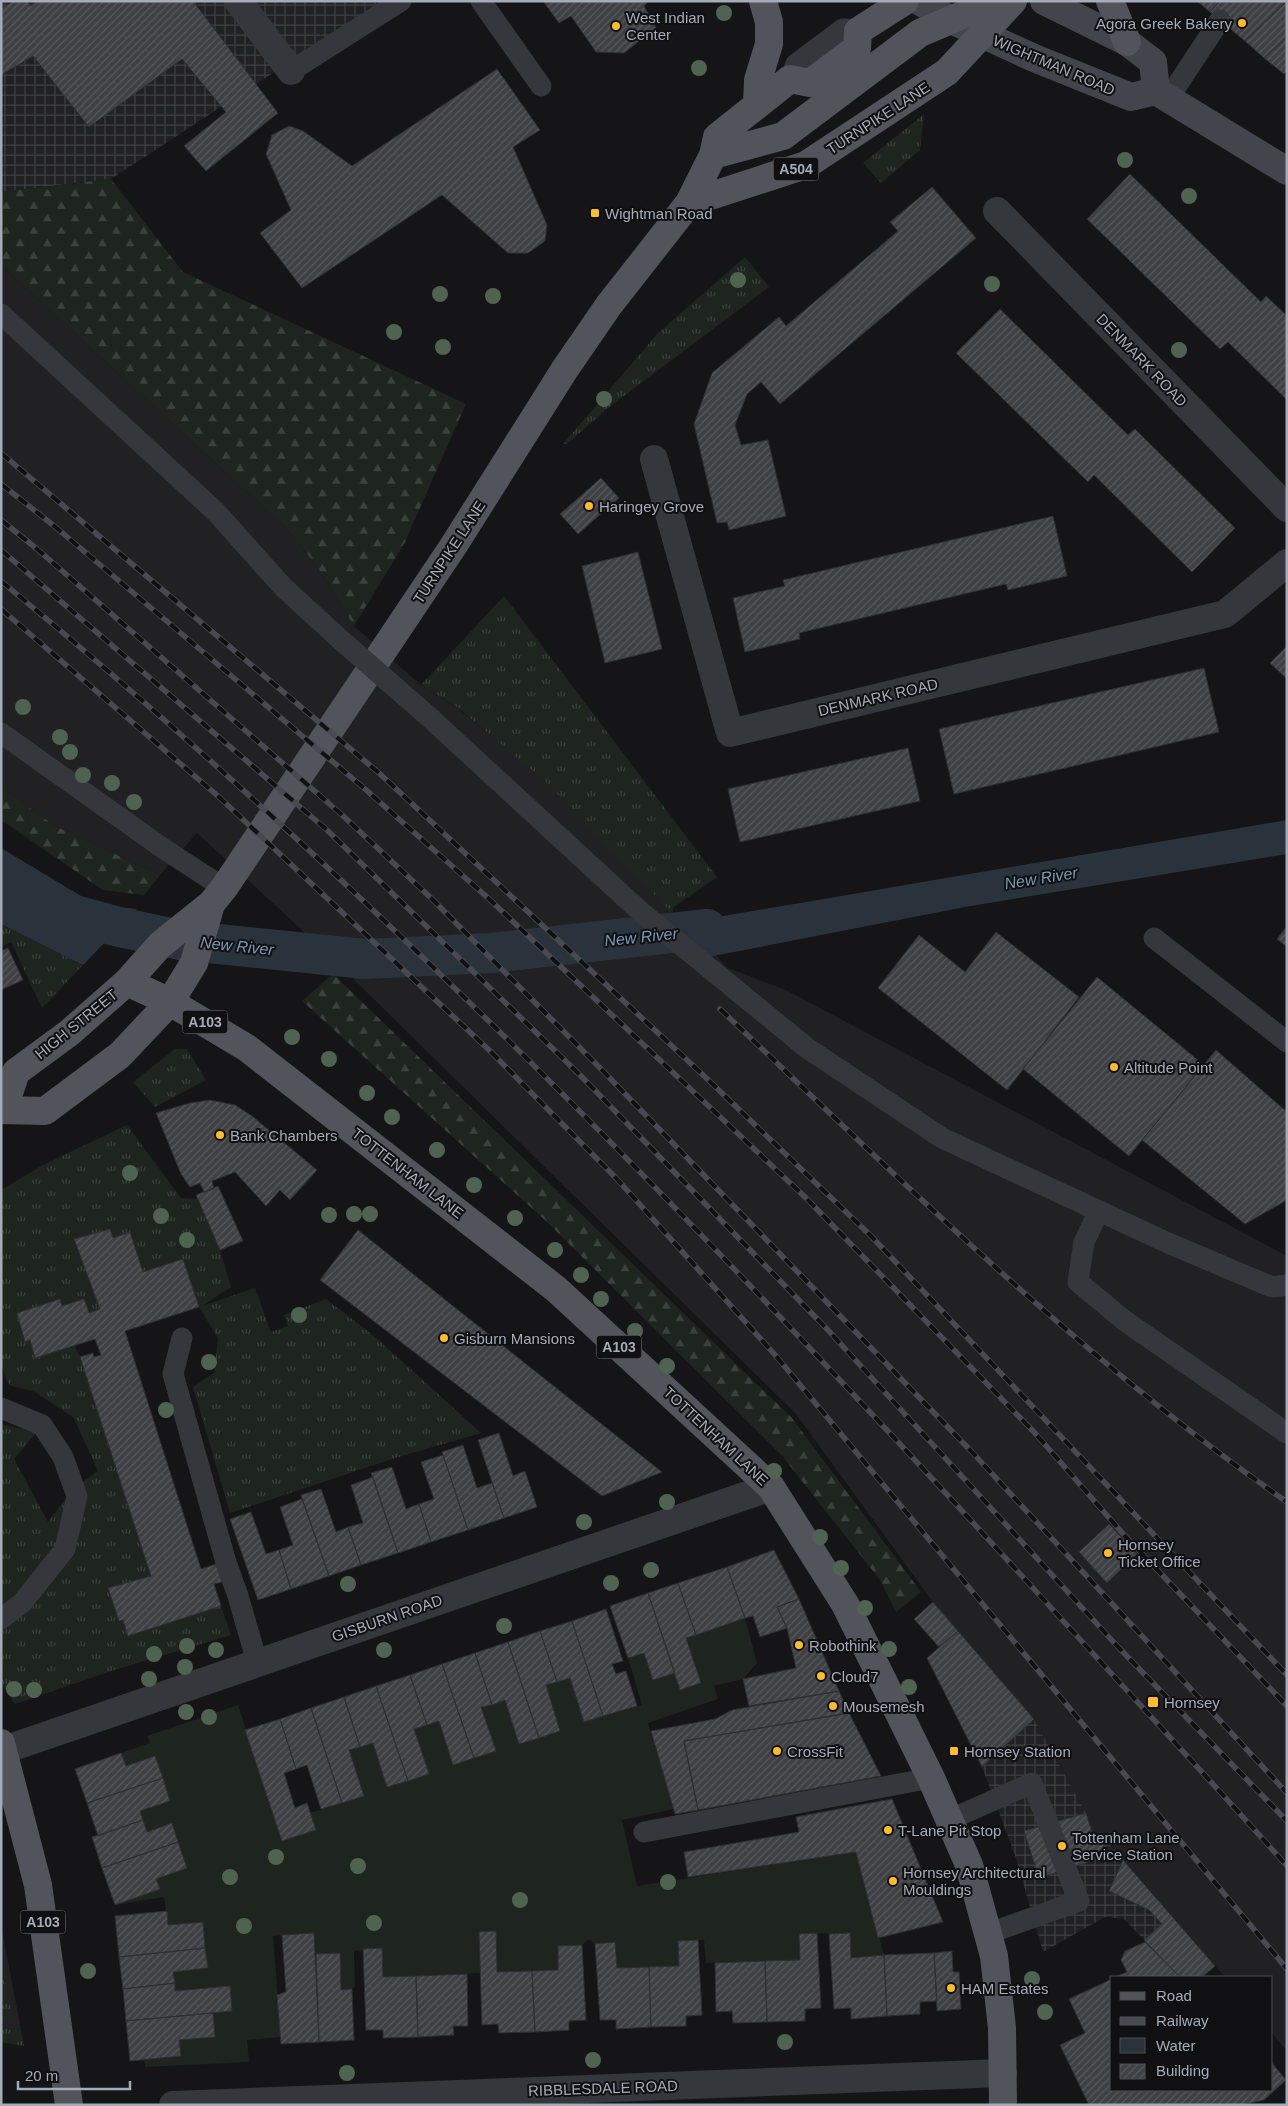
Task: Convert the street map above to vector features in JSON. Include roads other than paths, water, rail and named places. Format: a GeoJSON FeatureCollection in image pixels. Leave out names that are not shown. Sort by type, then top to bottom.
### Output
{"type":"FeatureCollection","features":[{"type":"Feature","properties":{"kind":"main road"},"geometry":{"type":"LineString","coordinates":[[757,104],[758,80],[768,44],[769,22],[763,1]]}},
{"type":"Feature","properties":{"kind":"main road","name":"TURNPIKE LANE"},"geometry":{"type":"LineString","coordinates":[[170,1002],[194,963],[218,896],[454,545],[608,305],[689,203],[713,155],[717,137],[790,79],[810,83],[857,48],[858,31],[905,1]]}},
{"type":"Feature","properties":{"kind":"main road","name":"WIGHTMAN ROAD"},"geometry":{"type":"LineString","coordinates":[[919,1],[948,19],[1059,70],[1131,97],[1162,95]]}},
{"type":"Feature","properties":{"kind":"main road"},"geometry":{"type":"LineString","coordinates":[[713,155],[783,136],[920,33],[948,19],[995,1]]}},
{"type":"Feature","properties":{"kind":"main road","name":"TURNPIKE LANE"},"geometry":{"type":"LineString","coordinates":[[689,203],[806,165],[947,72],[1013,1]]}},
{"type":"Feature","properties":{"kind":"main road"},"geometry":{"type":"LineString","coordinates":[[1044,1],[1127,42],[1153,62],[1162,95],[1287,171]]}},
{"type":"Feature","properties":{"kind":"main road"},"geometry":{"type":"LineString","coordinates":[[1110,1],[1127,42]]}},
{"type":"Feature","properties":{"kind":"main road","name":"TURNPIKE LANE"},"geometry":{"type":"LineString","coordinates":[[160,945],[218,896]]}},
{"type":"Feature","properties":{"kind":"main road","name":"HIGH STREET"},"geometry":{"type":"LineString","coordinates":[[160,945],[128,982],[69,1033],[16,1072],[2,1109],[45,1111],[120,1055],[170,1002]]}},
{"type":"Feature","properties":{"kind":"main road","name":"TOTTENHAM LANE"},"geometry":{"type":"LineString","coordinates":[[128,982],[170,1002],[247,1048],[556,1289],[771,1487],[845,1604],[931,1778],[969,1865],[994,1956],[1002,2028],[1003,2105]]}},
{"type":"Feature","properties":{"kind":"main road","name":"A103"},"geometry":{"type":"LineString","coordinates":[[2,1746],[38,1886],[70,2105]]}},
{"type":"Feature","properties":{"kind":"street"},"geometry":{"type":"LineString","coordinates":[[238,1],[291,71]]}},
{"type":"Feature","properties":{"kind":"street","name":"DENMARK ROAD"},"geometry":{"type":"LineString","coordinates":[[997,211],[1287,508]]}},
{"type":"Feature","properties":{"kind":"street","name":"DENMARK ROAD"},"geometry":{"type":"LineString","coordinates":[[654,459],[730,733],[1225,614],[1287,563]]}},
{"type":"Feature","properties":{"kind":"street","name":"GISBURN ROAD"},"geometry":{"type":"LineString","coordinates":[[2,1746],[257,1662],[771,1487]]}},
{"type":"Feature","properties":{"kind":"street","name":"RIBBLESDALE ROAD"},"geometry":{"type":"LineString","coordinates":[[173,2105],[1003,2072]]}},
{"type":"Feature","properties":{"kind":"lane"},"geometry":{"type":"LineString","coordinates":[[291,71],[401,1]]}},
{"type":"Feature","properties":{"kind":"lane"},"geometry":{"type":"LineString","coordinates":[[481,1],[541,86]]}},
{"type":"Feature","properties":{"kind":"lane"},"geometry":{"type":"LineString","coordinates":[[1162,95],[1220,20]]}},
{"type":"Feature","properties":{"kind":"lane"},"geometry":{"type":"LineString","coordinates":[[1,314],[216,512],[284,588],[342,641],[428,716],[642,913],[807,1048],[942,1138],[1168,1244],[1272,1287],[1287,1285]]}},
{"type":"Feature","properties":{"kind":"lane"},"geometry":{"type":"LineString","coordinates":[[1,733],[164,849],[218,896]]}},
{"type":"Feature","properties":{"kind":"lane"},"geometry":{"type":"LineString","coordinates":[[1154,938],[1287,1042]]}},
{"type":"Feature","properties":{"kind":"lane"},"geometry":{"type":"LineString","coordinates":[[1099,1211],[1084,1242],[1078,1282],[1126,1321],[1287,1433]]}},
{"type":"Feature","properties":{"kind":"lane"},"geometry":{"type":"LineString","coordinates":[[182,1338],[173,1374],[225,1559],[257,1662]]}},
{"type":"Feature","properties":{"kind":"lane"},"geometry":{"type":"LineString","coordinates":[[1,1408],[42,1425],[63,1457],[77,1496],[65,1549],[22,1603],[1,1619]]}},
{"type":"Feature","properties":{"kind":"lane"},"geometry":{"type":"LineString","coordinates":[[644,1832],[931,1778]]}},
{"type":"Feature","properties":{"kind":"lane"},"geometry":{"type":"LineString","coordinates":[[949,1820],[1032,1782],[1079,1902],[988,1934]]}},
{"type":"Feature","properties":{"kind":"water"},"geometry":{"type":"Polygon","coordinates":[[[1287,820],[1287,854],[965,907],[698,959],[659,927],[1287,820]]]}},
{"type":"Feature","properties":{"kind":"water"},"geometry":{"type":"Polygon","coordinates":[[[1,848],[96,905],[137,909],[83,965],[1,924],[1,848]]]}},
{"type":"Feature","properties":{"kind":"waterway","name":"New River"},"geometry":{"type":"LineString","coordinates":[[1,879],[21,893],[64,912],[119,927],[180,940],[365,959],[491,953],[707,929]]}},
{"type":"Feature","properties":{"kind":"railway"},"geometry":{"type":"LineString","coordinates":[[1,453],[379,773],[702,1074],[870,1235],[1287,1675]]}},
{"type":"Feature","properties":{"kind":"railway"},"geometry":{"type":"LineString","coordinates":[[1,484],[53,525],[365,789],[488,898],[805,1197],[1034,1432],[1125,1536],[1287,1706]]}},
{"type":"Feature","properties":{"kind":"railway"},"geometry":{"type":"LineString","coordinates":[[1,520],[37,549],[341,814],[431,898],[601,1069],[971,1451],[1287,1793]]}},
{"type":"Feature","properties":{"kind":"railway"},"geometry":{"type":"LineString","coordinates":[[1,550],[327,830],[580,1075],[827,1329],[1119,1648],[1287,1821]]}},
{"type":"Feature","properties":{"kind":"railway"},"geometry":{"type":"LineString","coordinates":[[1,581],[143,701],[282,826],[418,953],[551,1083],[682,1215],[939,1486],[1287,1866]]}},
{"type":"Feature","properties":{"kind":"railway"},"geometry":{"type":"LineString","coordinates":[[1,609],[219,797],[489,1050],[616,1178],[776,1356],[1287,1969]]}},
{"type":"Feature","properties":{"kind":"railway"},"geometry":{"type":"LineString","coordinates":[[720,1009],[925,1203],[1065,1329],[1211,1447],[1287,1502]]}},
{"type":"Feature","properties":{"kind":"place","name":"Agora Greek Bakery"},"geometry":{"type":"Point","coordinates":[1242,23]}},
{"type":"Feature","properties":{"kind":"place","name":"West Indian Center"},"geometry":{"type":"Point","coordinates":[616,26]}},
{"type":"Feature","properties":{"kind":"place","name":"Wightman Road"},"geometry":{"type":"Point","coordinates":[595,213]}},
{"type":"Feature","properties":{"kind":"place","name":"Haringey Grove"},"geometry":{"type":"Point","coordinates":[589,506]}},
{"type":"Feature","properties":{"kind":"place","name":"Altitude Point"},"geometry":{"type":"Point","coordinates":[1114,1067]}},
{"type":"Feature","properties":{"kind":"place","name":"Bank Chambers"},"geometry":{"type":"Point","coordinates":[220,1135]}},
{"type":"Feature","properties":{"kind":"place","name":"Gisburn Mansions"},"geometry":{"type":"Point","coordinates":[444,1338]}},
{"type":"Feature","properties":{"kind":"place","name":"Hornsey Ticket Office"},"geometry":{"type":"Point","coordinates":[1108,1553]}},
{"type":"Feature","properties":{"kind":"place","name":"Robothink"},"geometry":{"type":"Point","coordinates":[799,1645]}},
{"type":"Feature","properties":{"kind":"place","name":"Cloud7"},"geometry":{"type":"Point","coordinates":[821,1676]}},
{"type":"Feature","properties":{"kind":"place","name":"Hornsey"},"geometry":{"type":"Point","coordinates":[1153,1702]}},
{"type":"Feature","properties":{"kind":"place","name":"Mousemesh"},"geometry":{"type":"Point","coordinates":[833,1706]}},
{"type":"Feature","properties":{"kind":"place","name":"CrossFit"},"geometry":{"type":"Point","coordinates":[777,1751]}},
{"type":"Feature","properties":{"kind":"place","name":"Hornsey Station"},"geometry":{"type":"Point","coordinates":[954,1751]}},
{"type":"Feature","properties":{"kind":"place","name":"T-Lane Pit Stop"},"geometry":{"type":"Point","coordinates":[888,1830]}},
{"type":"Feature","properties":{"kind":"place","name":"Tottenham Lane Service Station"},"geometry":{"type":"Point","coordinates":[1062,1846]}},
{"type":"Feature","properties":{"kind":"place","name":"Hornsey Architectural Mouldings"},"geometry":{"type":"Point","coordinates":[893,1881]}},
{"type":"Feature","properties":{"kind":"place","name":"HAM Estates"},"geometry":{"type":"Point","coordinates":[951,1988]}}]}
